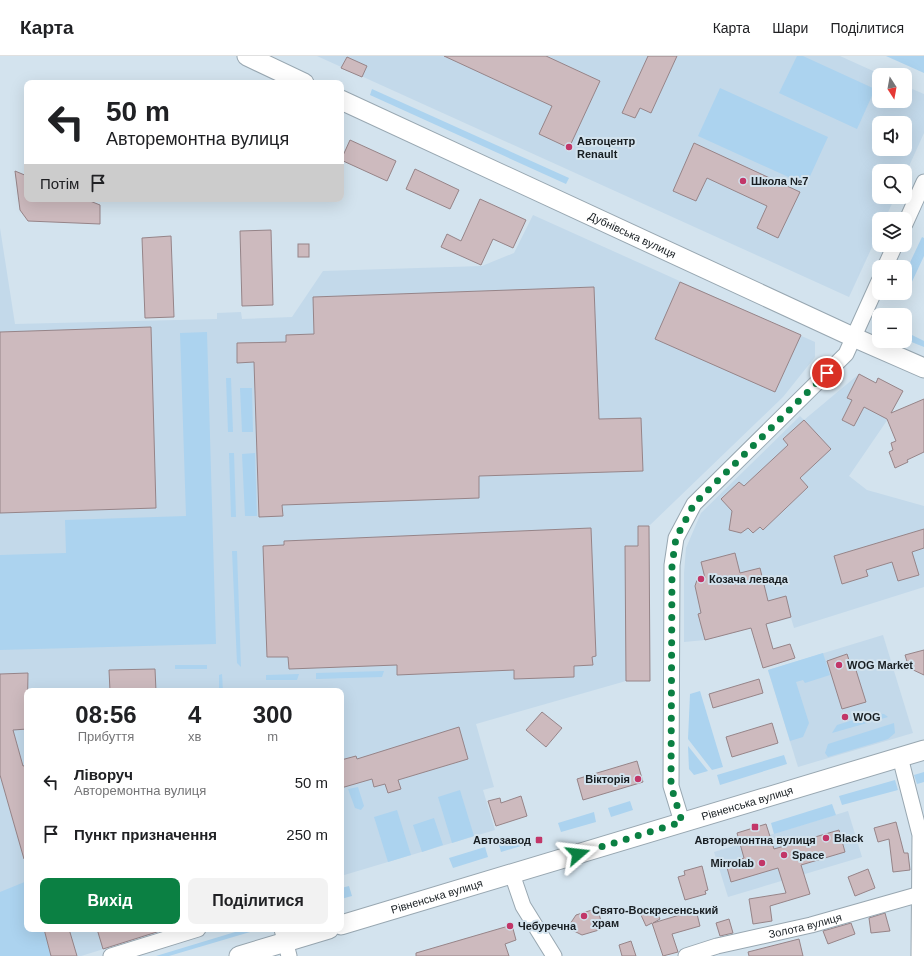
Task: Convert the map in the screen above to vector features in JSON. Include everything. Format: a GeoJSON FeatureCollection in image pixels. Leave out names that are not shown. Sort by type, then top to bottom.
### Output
{"type":"FeatureCollection","features":[{"type":"Feature","properties":{"kind":"main road"},"geometry":{"type":"LineString","coordinates":[[247,56],[298,80]]}},
{"type":"Feature","properties":{"kind":"main road","name":"Дубнівська вулиця"},"geometry":{"type":"LineString","coordinates":[[344,101],[853,337],[924,368]]}},
{"type":"Feature","properties":{"kind":"main road","name":"Рівненська вулиця"},"geometry":{"type":"LineString","coordinates":[[344,924],[924,750]]}},
{"type":"Feature","properties":{"kind":"main road"},"geometry":{"type":"LineString","coordinates":[[239,956],[319,932]]}},
{"type":"Feature","properties":{"kind":"street"},"geometry":{"type":"LineString","coordinates":[[910,212],[924,182]]}},
{"type":"Feature","properties":{"kind":"street"},"geometry":{"type":"LineString","coordinates":[[682,822],[671,786],[672,565],[676,538],[694,504],[846,354],[872,296]]}},
{"type":"Feature","properties":{"kind":"street"},"geometry":{"type":"LineString","coordinates":[[900,757],[920,835],[922,893],[919,956]]}},
{"type":"Feature","properties":{"kind":"street"},"geometry":{"type":"LineString","coordinates":[[512,874],[523,906],[554,956]]}},
{"type":"Feature","properties":{"kind":"street","name":"Золота вулиця"},"geometry":{"type":"LineString","coordinates":[[686,956],[717,946],[811,926],[922,893]]}},
{"type":"Feature","properties":{"kind":"street"},"geometry":{"type":"LineString","coordinates":[[111,956],[188,932]]}},
{"type":"Feature","properties":{"kind":"shaded area","name":"Школа №7"},"geometry":{"type":"Polygon","coordinates":[[[317,56],[840,56],[872,70],[872,108],[912,108],[912,89],[924,94],[924,133],[910,164],[872,164],[872,204],[892,204],[888,212],[872,212],[872,247],[849,297],[317,56]]]}},
{"type":"Feature","properties":{"kind":"shaded area"},"geometry":{"type":"Polygon","coordinates":[[[797,56],[803,56],[872,88],[872,96],[857,129],[779,93],[797,56]]]}},
{"type":"Feature","properties":{"kind":"shaded area"},"geometry":{"type":"Polygon","coordinates":[[[886,56],[924,56],[924,73],[886,56]]]}},
{"type":"Feature","properties":{"kind":"shaded area"},"geometry":{"type":"Polygon","coordinates":[[[720,88],[828,137],[806,185],[698,136],[720,88]]]}},
{"type":"Feature","properties":{"kind":"shaded area"},"geometry":{"type":"Polygon","coordinates":[[[372,89],[569,178],[566,184],[370,95],[372,89]]]}},
{"type":"Feature","properties":{"kind":"shaded area"},"geometry":{"type":"Polygon","coordinates":[[[533,215],[815,342],[815,357],[783,397],[649,526],[650,681],[626,681],[476,724],[494,787],[483,790],[495,830],[344,875],[344,688],[24,688],[24,932],[159,932],[81,956],[0,956],[0,228],[15,324],[217,319],[217,313],[241,312],[242,319],[292,317],[323,271],[482,266],[514,253],[533,215]]]}},
{"type":"Feature","properties":{"kind":"shaded area"},"geometry":{"type":"Polygon","coordinates":[[[922,237],[924,238],[924,256],[912,282],[911,260],[922,237]]]}},
{"type":"Feature","properties":{"kind":"shaded area"},"geometry":{"type":"Polygon","coordinates":[[[207,332],[216,644],[0,650],[0,555],[66,553],[65,520],[186,516],[180,333],[207,332]]]}},
{"type":"Feature","properties":{"kind":"shaded area"},"geometry":{"type":"Polygon","coordinates":[[[912,335],[924,341],[924,347],[912,342],[912,335]]]}},
{"type":"Feature","properties":{"kind":"shaded area"},"geometry":{"type":"Polygon","coordinates":[[[859,374],[876,383],[878,378],[903,391],[888,419],[849,476],[867,490],[924,506],[924,587],[794,628],[791,618],[705,640],[684,642],[684,573],[686,548],[701,513],[800,416],[804,420],[859,374]]]}},
{"type":"Feature","properties":{"kind":"shaded area"},"geometry":{"type":"Polygon","coordinates":[[[226,378],[231,378],[233,432],[228,432],[226,378]]]}},
{"type":"Feature","properties":{"kind":"shaded area"},"geometry":{"type":"Polygon","coordinates":[[[240,388],[252,388],[253,432],[242,432],[240,388]]]}},
{"type":"Feature","properties":{"kind":"shaded area"},"geometry":{"type":"Polygon","coordinates":[[[229,453],[234,453],[236,517],[231,517],[229,453]]]}},
{"type":"Feature","properties":{"kind":"shaded area"},"geometry":{"type":"Polygon","coordinates":[[[255,453],[257,516],[245,516],[242,454],[255,453]]]}},
{"type":"Feature","properties":{"kind":"shaded area"},"geometry":{"type":"Polygon","coordinates":[[[232,551],[237,551],[241,667],[237,663],[232,551]]]}},
{"type":"Feature","properties":{"kind":"shaded area","name":"WOG"},"geometry":{"type":"Polygon","coordinates":[[[883,635],[913,733],[798,767],[768,670],[883,635]]]}},
{"type":"Feature","properties":{"kind":"shaded area"},"geometry":{"type":"Polygon","coordinates":[[[823,653],[830,675],[805,683],[803,680],[796,682],[809,723],[803,737],[790,741],[768,670],[823,653]]]}},
{"type":"Feature","properties":{"kind":"shaded area"},"geometry":{"type":"Polygon","coordinates":[[[175,665],[207,665],[207,669],[175,669],[175,665]]]}},
{"type":"Feature","properties":{"kind":"shaded area"},"geometry":{"type":"Polygon","coordinates":[[[384,671],[382,677],[316,679],[316,673],[384,671]]]}},
{"type":"Feature","properties":{"kind":"shaded area"},"geometry":{"type":"Polygon","coordinates":[[[222,674],[223,688],[219,688],[219,675],[222,674]]]}},
{"type":"Feature","properties":{"kind":"shaded area"},"geometry":{"type":"Polygon","coordinates":[[[299,674],[297,680],[266,680],[266,675],[299,674]]]}},
{"type":"Feature","properties":{"kind":"shaded area"},"geometry":{"type":"Polygon","coordinates":[[[700,691],[723,767],[712,770],[688,739],[690,694],[700,691]]]}},
{"type":"Feature","properties":{"kind":"shaded area"},"geometry":{"type":"Polygon","coordinates":[[[876,713],[884,714],[888,717],[832,733],[837,725],[876,713]]]}},
{"type":"Feature","properties":{"kind":"shaded area"},"geometry":{"type":"Polygon","coordinates":[[[894,723],[895,733],[888,739],[828,757],[825,753],[828,744],[894,723]]]}},
{"type":"Feature","properties":{"kind":"shaded area"},"geometry":{"type":"Polygon","coordinates":[[[688,746],[708,771],[694,775],[689,769],[688,746]]]}},
{"type":"Feature","properties":{"kind":"shaded area"},"geometry":{"type":"Polygon","coordinates":[[[784,755],[787,764],[720,785],[717,775],[784,755]]]}},
{"type":"Feature","properties":{"kind":"shaded area"},"geometry":{"type":"Polygon","coordinates":[[[924,772],[924,782],[917,784],[914,775],[924,772]]]}},
{"type":"Feature","properties":{"kind":"shaded area"},"geometry":{"type":"Polygon","coordinates":[[[895,780],[898,790],[842,805],[839,796],[895,780]]]}},
{"type":"Feature","properties":{"kind":"shaded area"},"geometry":{"type":"Polygon","coordinates":[[[358,787],[364,806],[361,810],[355,808],[348,789],[358,787]]]}},
{"type":"Feature","properties":{"kind":"shaded area"},"geometry":{"type":"Polygon","coordinates":[[[460,790],[474,836],[452,843],[438,797],[460,790]]]}},
{"type":"Feature","properties":{"kind":"shaded area"},"geometry":{"type":"Polygon","coordinates":[[[630,801],[633,810],[611,817],[608,808],[630,801]]]}},
{"type":"Feature","properties":{"kind":"shaded area"},"geometry":{"type":"Polygon","coordinates":[[[832,804],[836,815],[774,834],[771,823],[832,804]]]}},
{"type":"Feature","properties":{"kind":"shaded area"},"geometry":{"type":"Polygon","coordinates":[[[397,810],[411,855],[388,862],[374,817],[397,810]]]}},
{"type":"Feature","properties":{"kind":"shaded area"},"geometry":{"type":"Polygon","coordinates":[[[848,811],[862,857],[728,897],[714,852],[848,811]]]}},
{"type":"Feature","properties":{"kind":"shaded area"},"geometry":{"type":"Polygon","coordinates":[[[594,812],[596,822],[561,832],[558,823],[594,812]]]}},
{"type":"Feature","properties":{"kind":"shaded area"},"geometry":{"type":"Polygon","coordinates":[[[434,818],[443,845],[422,852],[413,825],[434,818]]]}},
{"type":"Feature","properties":{"kind":"shaded area"},"geometry":{"type":"Polygon","coordinates":[[[519,839],[521,846],[501,852],[499,845],[519,839]]]}},
{"type":"Feature","properties":{"kind":"shaded area"},"geometry":{"type":"Polygon","coordinates":[[[485,847],[488,857],[453,868],[449,858],[485,847]]]}},
{"type":"Feature","properties":{"kind":"shaded area"},"geometry":{"type":"Polygon","coordinates":[[[24,882],[24,932],[45,932],[51,956],[0,956],[0,892],[24,882]]]}},
{"type":"Feature","properties":{"kind":"shaded area"},"geometry":{"type":"Polygon","coordinates":[[[349,886],[352,896],[344,898],[344,887],[349,886]]]}},
{"type":"Feature","properties":{"kind":"shaded area"},"geometry":{"type":"Polygon","coordinates":[[[235,932],[250,932],[169,956],[156,956],[235,932]]]}},
{"type":"Feature","properties":{"kind":"building"},"geometry":{"type":"Polygon","coordinates":[[[444,56],[546,56],[600,81],[569,148],[539,134],[552,106],[444,56]]]}},
{"type":"Feature","properties":{"kind":"building"},"geometry":{"type":"Polygon","coordinates":[[[648,56],[677,56],[651,113],[640,108],[635,118],[622,113],[648,56]]]}},
{"type":"Feature","properties":{"kind":"building"},"geometry":{"type":"Polygon","coordinates":[[[347,57],[367,66],[362,77],[341,68],[347,57]]]}},
{"type":"Feature","properties":{"kind":"building"},"geometry":{"type":"Polygon","coordinates":[[[350,140],[396,161],[387,181],[344,161],[344,153],[350,140]]]}},
{"type":"Feature","properties":{"kind":"building"},"geometry":{"type":"Polygon","coordinates":[[[694,143],[800,192],[778,238],[757,228],[767,206],[707,178],[696,201],[673,191],[694,143]]]}},
{"type":"Feature","properties":{"kind":"building"},"geometry":{"type":"Polygon","coordinates":[[[415,169],[459,190],[450,209],[406,189],[415,169]]]}},
{"type":"Feature","properties":{"kind":"building"},"geometry":{"type":"Polygon","coordinates":[[[15,171],[24,175],[24,202],[92,202],[100,205],[100,224],[28,221],[20,210],[15,171]]]}},
{"type":"Feature","properties":{"kind":"building"},"geometry":{"type":"Polygon","coordinates":[[[480,199],[526,220],[513,248],[493,239],[481,265],[441,247],[447,234],[461,241],[480,199]]]}},
{"type":"Feature","properties":{"kind":"building"},"geometry":{"type":"Polygon","coordinates":[[[271,230],[273,305],[242,306],[240,231],[271,230]]]}},
{"type":"Feature","properties":{"kind":"building"},"geometry":{"type":"Polygon","coordinates":[[[171,236],[174,317],[145,318],[142,238],[171,236]]]}},
{"type":"Feature","properties":{"kind":"building"},"geometry":{"type":"Polygon","coordinates":[[[298,244],[309,244],[309,257],[298,257],[298,244]]]}},
{"type":"Feature","properties":{"kind":"building"},"geometry":{"type":"Polygon","coordinates":[[[680,282],[801,335],[775,392],[655,339],[680,282]]]}},
{"type":"Feature","properties":{"kind":"building"},"geometry":{"type":"Polygon","coordinates":[[[594,287],[599,419],[641,418],[643,471],[479,476],[479,498],[282,505],[283,516],[259,517],[254,362],[237,363],[237,343],[286,342],[286,335],[314,334],[313,297],[594,287]]]}},
{"type":"Feature","properties":{"kind":"building"},"geometry":{"type":"Polygon","coordinates":[[[151,327],[156,508],[0,513],[0,332],[151,327]]]}},
{"type":"Feature","properties":{"kind":"building"},"geometry":{"type":"Polygon","coordinates":[[[859,374],[876,383],[878,378],[903,391],[891,413],[924,399],[924,452],[907,460],[908,462],[895,468],[889,452],[893,450],[891,443],[896,441],[887,419],[864,407],[854,426],[842,420],[852,400],[847,398],[859,374]]]}},
{"type":"Feature","properties":{"kind":"building"},"geometry":{"type":"Polygon","coordinates":[[[804,420],[831,449],[800,478],[808,487],[763,530],[760,527],[753,533],[748,528],[741,533],[729,530],[732,511],[721,499],[739,482],[744,486],[788,445],[783,439],[804,420]]]}},
{"type":"Feature","properties":{"kind":"building"},"geometry":{"type":"Polygon","coordinates":[[[638,526],[649,526],[650,681],[626,681],[625,546],[638,546],[638,526]]]}},
{"type":"Feature","properties":{"kind":"building"},"geometry":{"type":"Polygon","coordinates":[[[591,528],[596,656],[592,657],[593,665],[574,666],[574,677],[514,679],[514,670],[397,675],[397,665],[289,669],[288,657],[267,657],[263,546],[284,545],[284,541],[591,528]]]}},
{"type":"Feature","properties":{"kind":"building"},"geometry":{"type":"Polygon","coordinates":[[[924,529],[924,548],[912,552],[919,575],[898,581],[892,562],[866,570],[868,576],[842,584],[834,556],[924,529]]]}},
{"type":"Feature","properties":{"kind":"building"},"geometry":{"type":"Polygon","coordinates":[[[735,553],[740,573],[760,568],[768,601],[786,596],[791,617],[766,624],[773,649],[790,644],[795,658],[763,668],[751,628],[705,640],[698,614],[701,613],[695,586],[697,580],[705,578],[701,562],[735,553]]]}},
{"type":"Feature","properties":{"kind":"building"},"geometry":{"type":"Polygon","coordinates":[[[924,650],[924,675],[909,668],[905,655],[924,650]]]}},
{"type":"Feature","properties":{"kind":"building"},"geometry":{"type":"Polygon","coordinates":[[[847,654],[852,669],[855,667],[866,702],[842,709],[827,661],[847,654]]]}},
{"type":"Feature","properties":{"kind":"building"},"geometry":{"type":"Polygon","coordinates":[[[155,669],[156,688],[110,688],[109,670],[155,669]]]}},
{"type":"Feature","properties":{"kind":"building"},"geometry":{"type":"Polygon","coordinates":[[[28,673],[28,688],[24,688],[24,729],[13,730],[24,766],[24,859],[0,775],[0,674],[28,673]]]}},
{"type":"Feature","properties":{"kind":"building"},"geometry":{"type":"Polygon","coordinates":[[[759,679],[763,693],[713,708],[709,694],[759,679]]]}},
{"type":"Feature","properties":{"kind":"building"},"geometry":{"type":"Polygon","coordinates":[[[542,712],[562,728],[546,747],[526,730],[542,712]]]}},
{"type":"Feature","properties":{"kind":"building"},"geometry":{"type":"Polygon","coordinates":[[[772,723],[778,743],[732,757],[726,737],[772,723]]]}},
{"type":"Feature","properties":{"kind":"building"},"geometry":{"type":"Polygon","coordinates":[[[459,727],[468,759],[398,780],[401,789],[388,793],[385,784],[374,787],[372,779],[344,787],[344,759],[356,756],[357,759],[459,727]]]}},
{"type":"Feature","properties":{"kind":"building"},"geometry":{"type":"Polygon","coordinates":[[[637,761],[643,782],[583,800],[577,779],[637,761]]]}},
{"type":"Feature","properties":{"kind":"building"},"geometry":{"type":"Polygon","coordinates":[[[521,796],[527,816],[496,826],[488,801],[500,798],[501,803],[521,796]]]}},
{"type":"Feature","properties":{"kind":"building"},"geometry":{"type":"Polygon","coordinates":[[[896,822],[904,853],[908,853],[910,870],[893,872],[889,839],[878,842],[874,828],[896,822]]]}},
{"type":"Feature","properties":{"kind":"building"},"geometry":{"type":"Polygon","coordinates":[[[766,824],[774,849],[839,830],[845,852],[801,865],[810,894],[770,906],[772,921],[753,924],[749,899],[786,893],[778,868],[731,882],[726,864],[744,858],[737,833],[766,824]]]}},
{"type":"Feature","properties":{"kind":"building"},"geometry":{"type":"Polygon","coordinates":[[[702,866],[708,890],[705,891],[706,894],[685,900],[678,877],[685,875],[684,871],[702,866]]]}},
{"type":"Feature","properties":{"kind":"building"},"geometry":{"type":"Polygon","coordinates":[[[868,869],[875,888],[855,896],[848,877],[868,869]]]}},
{"type":"Feature","properties":{"kind":"building"},"geometry":{"type":"Polygon","coordinates":[[[655,909],[660,919],[653,923],[696,910],[700,926],[672,934],[678,952],[663,956],[652,923],[646,926],[641,915],[655,909]]]}},
{"type":"Feature","properties":{"kind":"building"},"geometry":{"type":"Polygon","coordinates":[[[592,910],[593,913],[598,911],[602,924],[597,925],[599,930],[582,935],[572,930],[570,924],[576,915],[592,910]]]}},
{"type":"Feature","properties":{"kind":"building"},"geometry":{"type":"Polygon","coordinates":[[[885,913],[890,931],[871,933],[869,918],[885,913]]]}},
{"type":"Feature","properties":{"kind":"building"},"geometry":{"type":"Polygon","coordinates":[[[729,919],[733,933],[720,936],[716,923],[729,919]]]}},
{"type":"Feature","properties":{"kind":"building"},"geometry":{"type":"Polygon","coordinates":[[[851,923],[855,934],[828,944],[823,931],[851,923]]]}},
{"type":"Feature","properties":{"kind":"building"},"geometry":{"type":"Polygon","coordinates":[[[512,925],[516,940],[505,944],[509,956],[416,956],[416,953],[512,925]]]}},
{"type":"Feature","properties":{"kind":"building"},"geometry":{"type":"Polygon","coordinates":[[[45,932],[70,932],[77,956],[51,956],[45,932]]]}},
{"type":"Feature","properties":{"kind":"building"},"geometry":{"type":"Polygon","coordinates":[[[98,932],[157,932],[103,949],[98,932]]]}},
{"type":"Feature","properties":{"kind":"building"},"geometry":{"type":"Polygon","coordinates":[[[799,939],[803,956],[749,956],[748,952],[799,939]]]}},
{"type":"Feature","properties":{"kind":"building"},"geometry":{"type":"Polygon","coordinates":[[[631,941],[636,956],[622,956],[619,945],[631,941]]]}},
{"type":"Feature","properties":{"kind":"place","name":"Автоцентр Renault"},"geometry":{"type":"Point","coordinates":[569,147]}},
{"type":"Feature","properties":{"kind":"place","name":"Школа №7"},"geometry":{"type":"Point","coordinates":[743,181]}},
{"type":"Feature","properties":{"kind":"place","name":"Козача левада"},"geometry":{"type":"Point","coordinates":[701,579]}},
{"type":"Feature","properties":{"kind":"place","name":"WOG Market"},"geometry":{"type":"Point","coordinates":[839,665]}},
{"type":"Feature","properties":{"kind":"place","name":"WOG"},"geometry":{"type":"Point","coordinates":[845,717]}},
{"type":"Feature","properties":{"kind":"place","name":"Вікторія"},"geometry":{"type":"Point","coordinates":[638,779]}},
{"type":"Feature","properties":{"kind":"place","name":"Авторемонтна вулиця"},"geometry":{"type":"Point","coordinates":[755,827]}},
{"type":"Feature","properties":{"kind":"place","name":"Black"},"geometry":{"type":"Point","coordinates":[826,838]}},
{"type":"Feature","properties":{"kind":"place","name":"Автозавод"},"geometry":{"type":"Point","coordinates":[539,840]}},
{"type":"Feature","properties":{"kind":"place","name":"Space"},"geometry":{"type":"Point","coordinates":[784,855]}},
{"type":"Feature","properties":{"kind":"place","name":"Mirrolab"},"geometry":{"type":"Point","coordinates":[762,863]}},
{"type":"Feature","properties":{"kind":"place","name":"Свято-Воскресенський храм"},"geometry":{"type":"Point","coordinates":[584,916]}},
{"type":"Feature","properties":{"kind":"place","name":"Чебуречна"},"geometry":{"type":"Point","coordinates":[510,926]}},
{"type":"Feature","properties":{"kind":"route"},"geometry":{"type":"LineString","coordinates":[[578,854],[682,822],[671,786],[672,565],[676,538],[684,520],[694,504],[827,373]]}}]}
